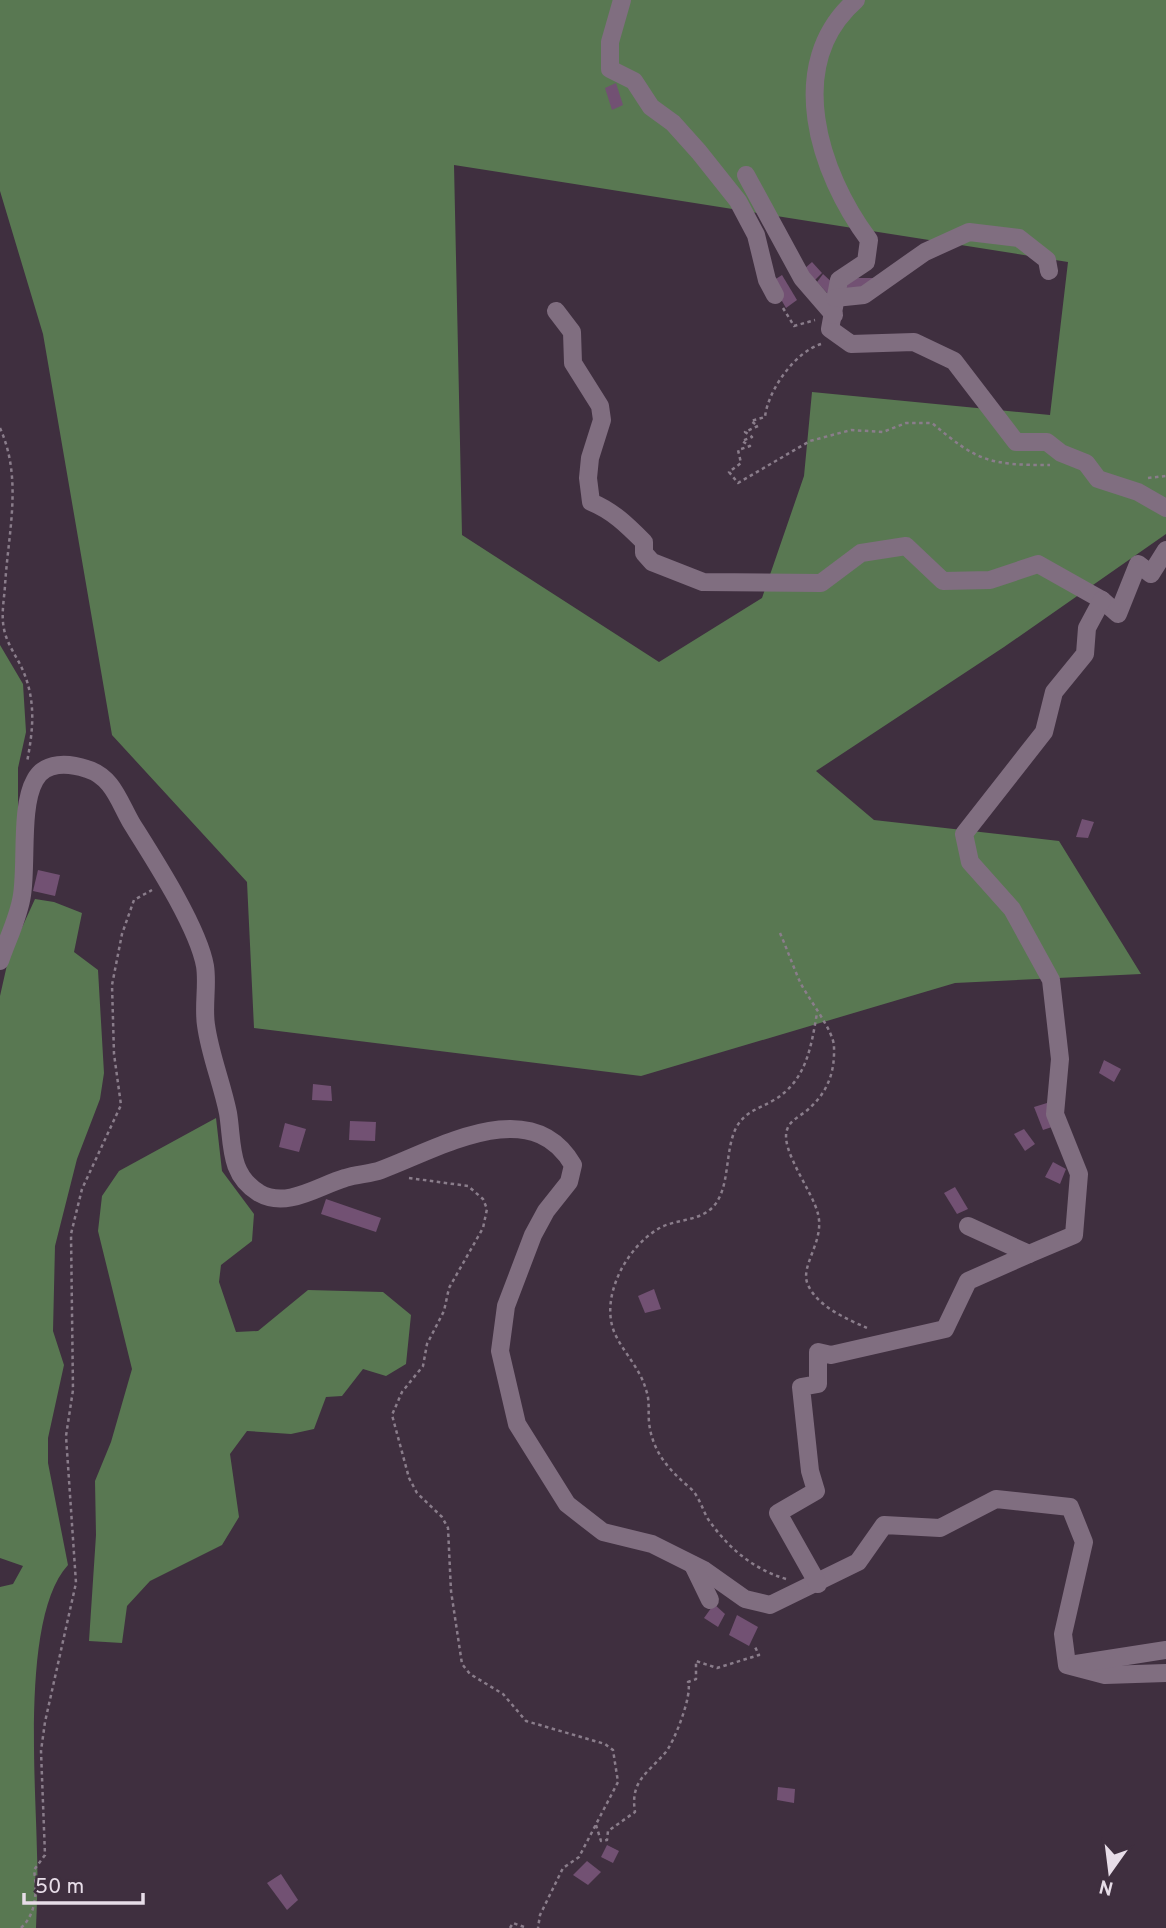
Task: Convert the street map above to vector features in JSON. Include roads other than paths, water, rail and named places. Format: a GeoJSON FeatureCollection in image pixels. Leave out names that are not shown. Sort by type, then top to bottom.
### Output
{"type":"FeatureCollection","features":[{"type":"Feature","properties":{"kind":"street"},"geometry":{"type":"LineString","coordinates":[[622,0],[610,42],[610,69],[634,81],[651,107],[673,123],[691,142],[738,201],[756,235],[767,280],[775,295]]}},
{"type":"Feature","properties":{"kind":"street"},"geometry":{"type":"LineString","coordinates":[[833,314],[839,280],[866,262],[869,240],[846,209],[824,158],[815,109],[816,59],[845,10],[856,0]]}},
{"type":"Feature","properties":{"kind":"street"},"geometry":{"type":"LineString","coordinates":[[746,175],[802,278],[833,314],[851,345],[914,342],[954,361],[1016,442],[1048,442],[1061,453],[1086,463],[1098,479],[1138,492],[1166,508]]}},
{"type":"Feature","properties":{"kind":"street"},"geometry":{"type":"LineString","coordinates":[[833,314],[925,252],[970,232],[1019,238],[1047,260],[1049,271]]}},
{"type":"Feature","properties":{"kind":"street"},"geometry":{"type":"LineString","coordinates":[[556,311],[572,332],[573,363],[600,406],[602,420],[590,458],[588,478],[592,502],[608,509],[624,522],[644,542],[644,553],[652,562],[703,582],[821,583],[861,553],[906,546],[943,581],[990,580],[1038,564],[1102,600],[1118,614],[1138,564],[1151,574],[1166,550]]}},
{"type":"Feature","properties":{"kind":"street"},"geometry":{"type":"LineString","coordinates":[[818,1584],[778,1513],[816,1491],[810,1471],[801,1387],[818,1384],[818,1352],[831,1355],[945,1329],[968,1281],[1074,1235],[1079,1174],[1055,1114],[1060,1059],[1051,980],[1012,909],[970,862],[964,834],[1044,732],[1054,692],[1085,654],[1087,628],[1102,600]]}},
{"type":"Feature","properties":{"kind":"street"},"geometry":{"type":"LineString","coordinates":[[0,961],[21,900],[26,861],[25,822],[33,785],[46,768],[62,764],[96,772],[111,784],[167,881],[205,965],[205,1023],[228,1113],[231,1153],[243,1179],[259,1193],[278,1199],[299,1196],[346,1177],[378,1171],[468,1135],[507,1129],[531,1131],[548,1138],[566,1153],[573,1165],[569,1182],[546,1211],[533,1235],[506,1306],[500,1351],[517,1424],[567,1504],[604,1531],[652,1544],[693,1565],[745,1599],[770,1605],[859,1562],[884,1525],[940,1528],[996,1499],[1070,1507],[1084,1542],[1063,1634],[1067,1665]]}},
{"type":"Feature","properties":{"kind":"street"},"geometry":{"type":"LineString","coordinates":[[968,1226],[1029,1254]]}},
{"type":"Feature","properties":{"kind":"street"},"geometry":{"type":"LineString","coordinates":[[693,1565],[710,1600]]}},
{"type":"Feature","properties":{"kind":"street"},"geometry":{"type":"LineString","coordinates":[[1067,1665],[1166,1650]]}},
{"type":"Feature","properties":{"kind":"street"},"geometry":{"type":"LineString","coordinates":[[1067,1665],[1105,1675],[1166,1673]]}}]}
